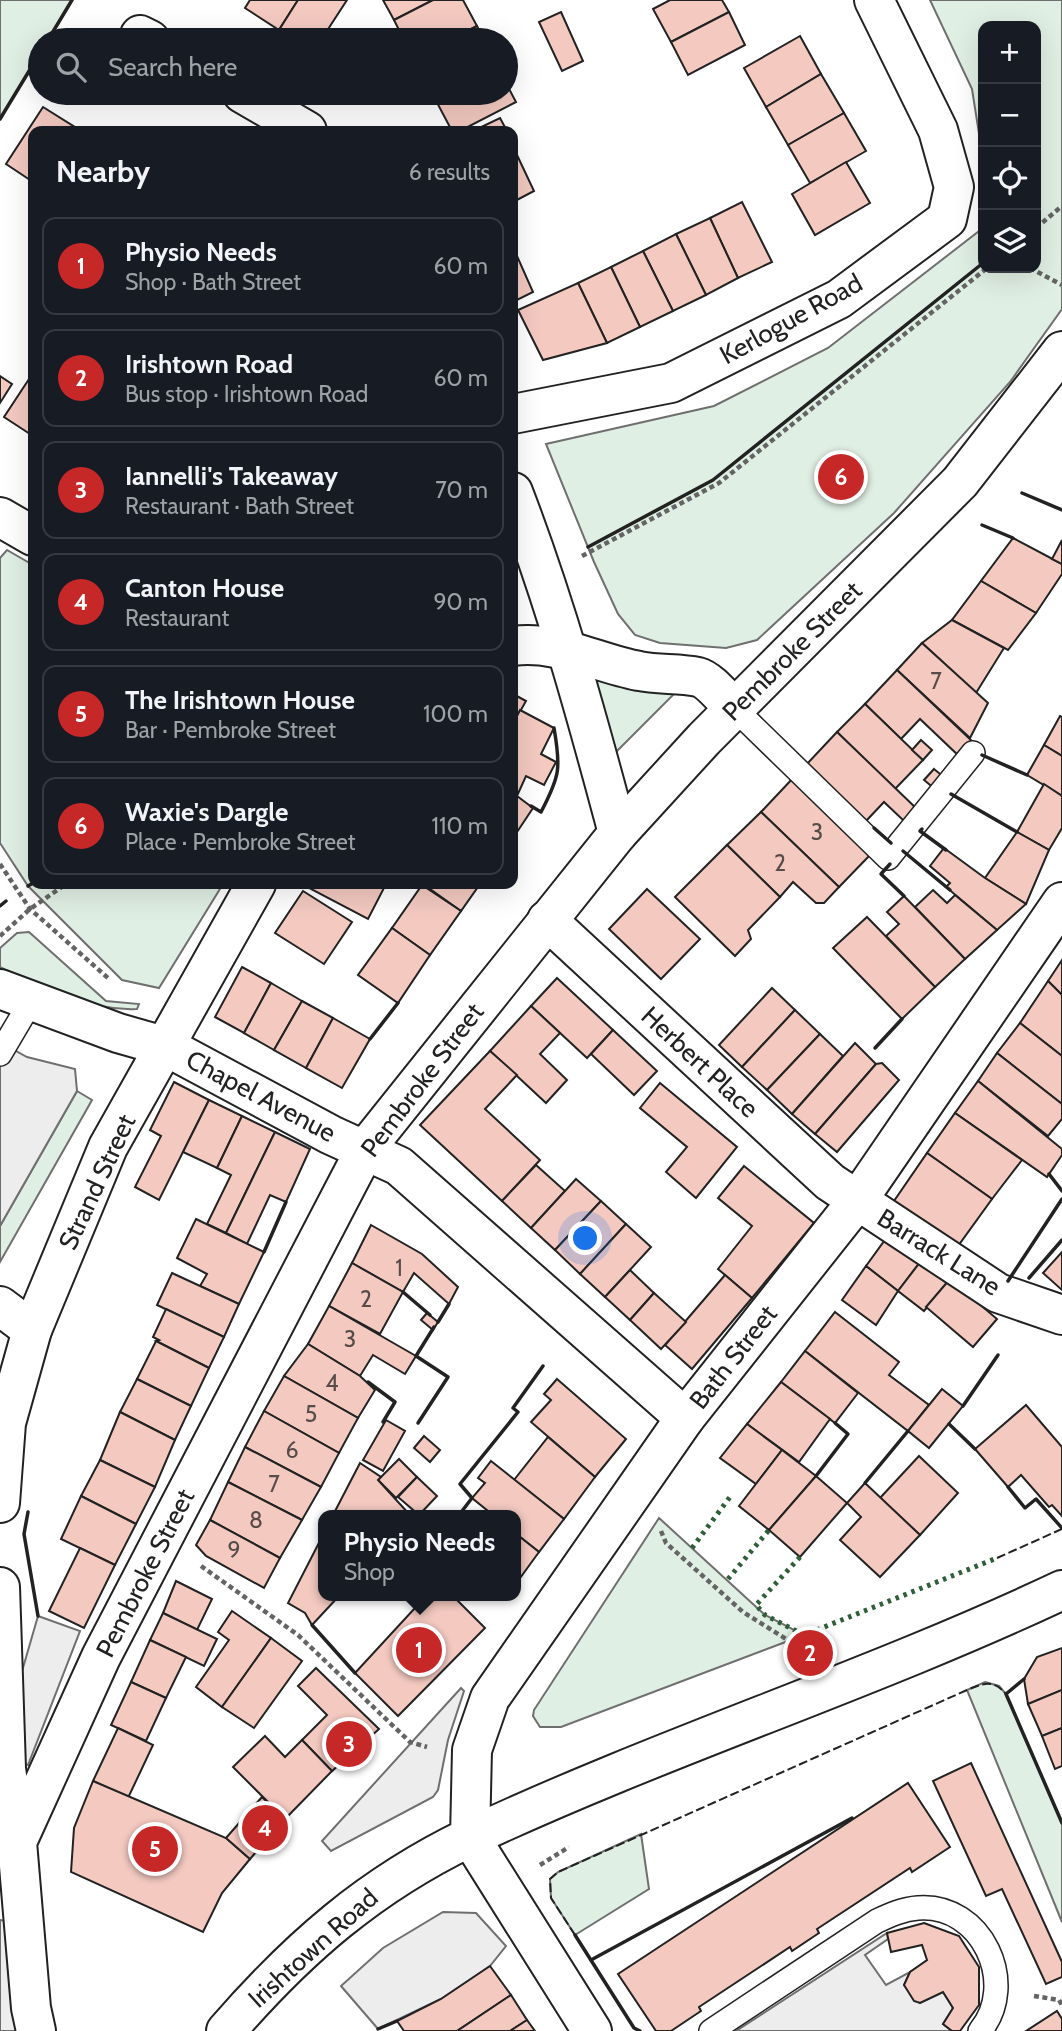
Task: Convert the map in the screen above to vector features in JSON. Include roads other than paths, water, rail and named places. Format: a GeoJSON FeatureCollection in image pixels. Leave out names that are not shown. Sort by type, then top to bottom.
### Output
{"type":"FeatureCollection","features":[{"type":"Feature","properties":{"kind":"street","name":"Kerlogue Road"},"geometry":{"type":"LineString","coordinates":[[518,413],[671,383],[839,299],[947,219],[954,187],[938,130],[874,0]]}},
{"type":"Feature","properties":{"kind":"street"},"geometry":{"type":"LineString","coordinates":[[263,105],[298,126]]}},
{"type":"Feature","properties":{"kind":"street","name":"Pembroke Street"},"geometry":{"type":"LineString","coordinates":[[36,2031],[31,2008],[17,1842],[101,1657],[366,1149],[618,833],[735,709],[960,482],[1062,351]]}},
{"type":"Feature","properties":{"kind":"street"},"geometry":{"type":"LineString","coordinates":[[518,505],[545,575],[569,650],[618,833]]}},
{"type":"Feature","properties":{"kind":"street"},"geometry":{"type":"LineString","coordinates":[[0,517],[28,533]]}},
{"type":"Feature","properties":{"kind":"street"},"geometry":{"type":"LineString","coordinates":[[518,645],[531,643],[569,650],[608,665],[701,678],[735,709]]}},
{"type":"Feature","properties":{"kind":"street","name":"Strand Street"},"geometry":{"type":"LineString","coordinates":[[0,1503],[6,1423],[32,1330],[108,1147],[167,1047],[253,889]]}},
{"type":"Feature","properties":{"kind":"street","name":"Bath Street"},"geometry":{"type":"LineString","coordinates":[[470,1837],[472,1750],[491,1698],[685,1418],[857,1200],[1062,902]]}},
{"type":"Feature","properties":{"kind":"street","name":"Herbert Place"},"geometry":{"type":"LineString","coordinates":[[547,920],[830,1182],[857,1200]]}},
{"type":"Feature","properties":{"kind":"street","name":"Chapel Avenue"},"geometry":{"type":"LineString","coordinates":[[15,996],[167,1047],[331,1135],[399,1166],[685,1418]]}},
{"type":"Feature","properties":{"kind":"street","name":"Barrack Lane"},"geometry":{"type":"LineString","coordinates":[[857,1200],[998,1293],[1062,1315]]}},
{"type":"Feature","properties":{"kind":"street"},"geometry":{"type":"LineString","coordinates":[[0,1306],[32,1330]]}},
{"type":"Feature","properties":{"kind":"street"},"geometry":{"type":"LineString","coordinates":[[0,1587],[6,1769],[17,1842]]}},
{"type":"Feature","properties":{"kind":"street","name":"Irishtown Road"},"geometry":{"type":"LineString","coordinates":[[226,2031],[253,2000],[334,1922],[376,1889],[421,1861],[603,1778],[960,1638],[1062,1590]]}},
{"type":"Feature","properties":{"kind":"street"},"geometry":{"type":"LineString","coordinates":[[470,1837],[592,2031]]}},
{"type":"Feature","properties":{"kind":"lane"},"geometry":{"type":"LineString","coordinates":[[735,709],[888,858],[973,753]]}},
{"type":"Feature","properties":{"kind":"lane"},"geometry":{"type":"LineString","coordinates":[[0,1054],[15,996]]}},
{"type":"Feature","properties":{"kind":"lane"},"geometry":{"type":"LineString","coordinates":[[711,2031],[892,1913],[920,1908],[948,1913],[972,1928],[985,1943],[994,1961],[998,1989],[990,2019],[980,2031]]}},
{"type":"Feature","properties":{"kind":"place","name":"Waxie's Dargle"},"geometry":{"type":"Point","coordinates":[841,477]}},
{"type":"Feature","properties":{"kind":"place","name":"Physio Needs"},"geometry":{"type":"Point","coordinates":[419,1650]}},
{"type":"Feature","properties":{"kind":"place","name":"Irishtown Road"},"geometry":{"type":"Point","coordinates":[810,1653]}},
{"type":"Feature","properties":{"kind":"place","name":"Iannelli's Takeaway"},"geometry":{"type":"Point","coordinates":[349,1744]}},
{"type":"Feature","properties":{"kind":"place","name":"Canton House"},"geometry":{"type":"Point","coordinates":[265,1828]}},
{"type":"Feature","properties":{"kind":"place","name":"The Irishtown House"},"geometry":{"type":"Point","coordinates":[155,1849]}}]}
